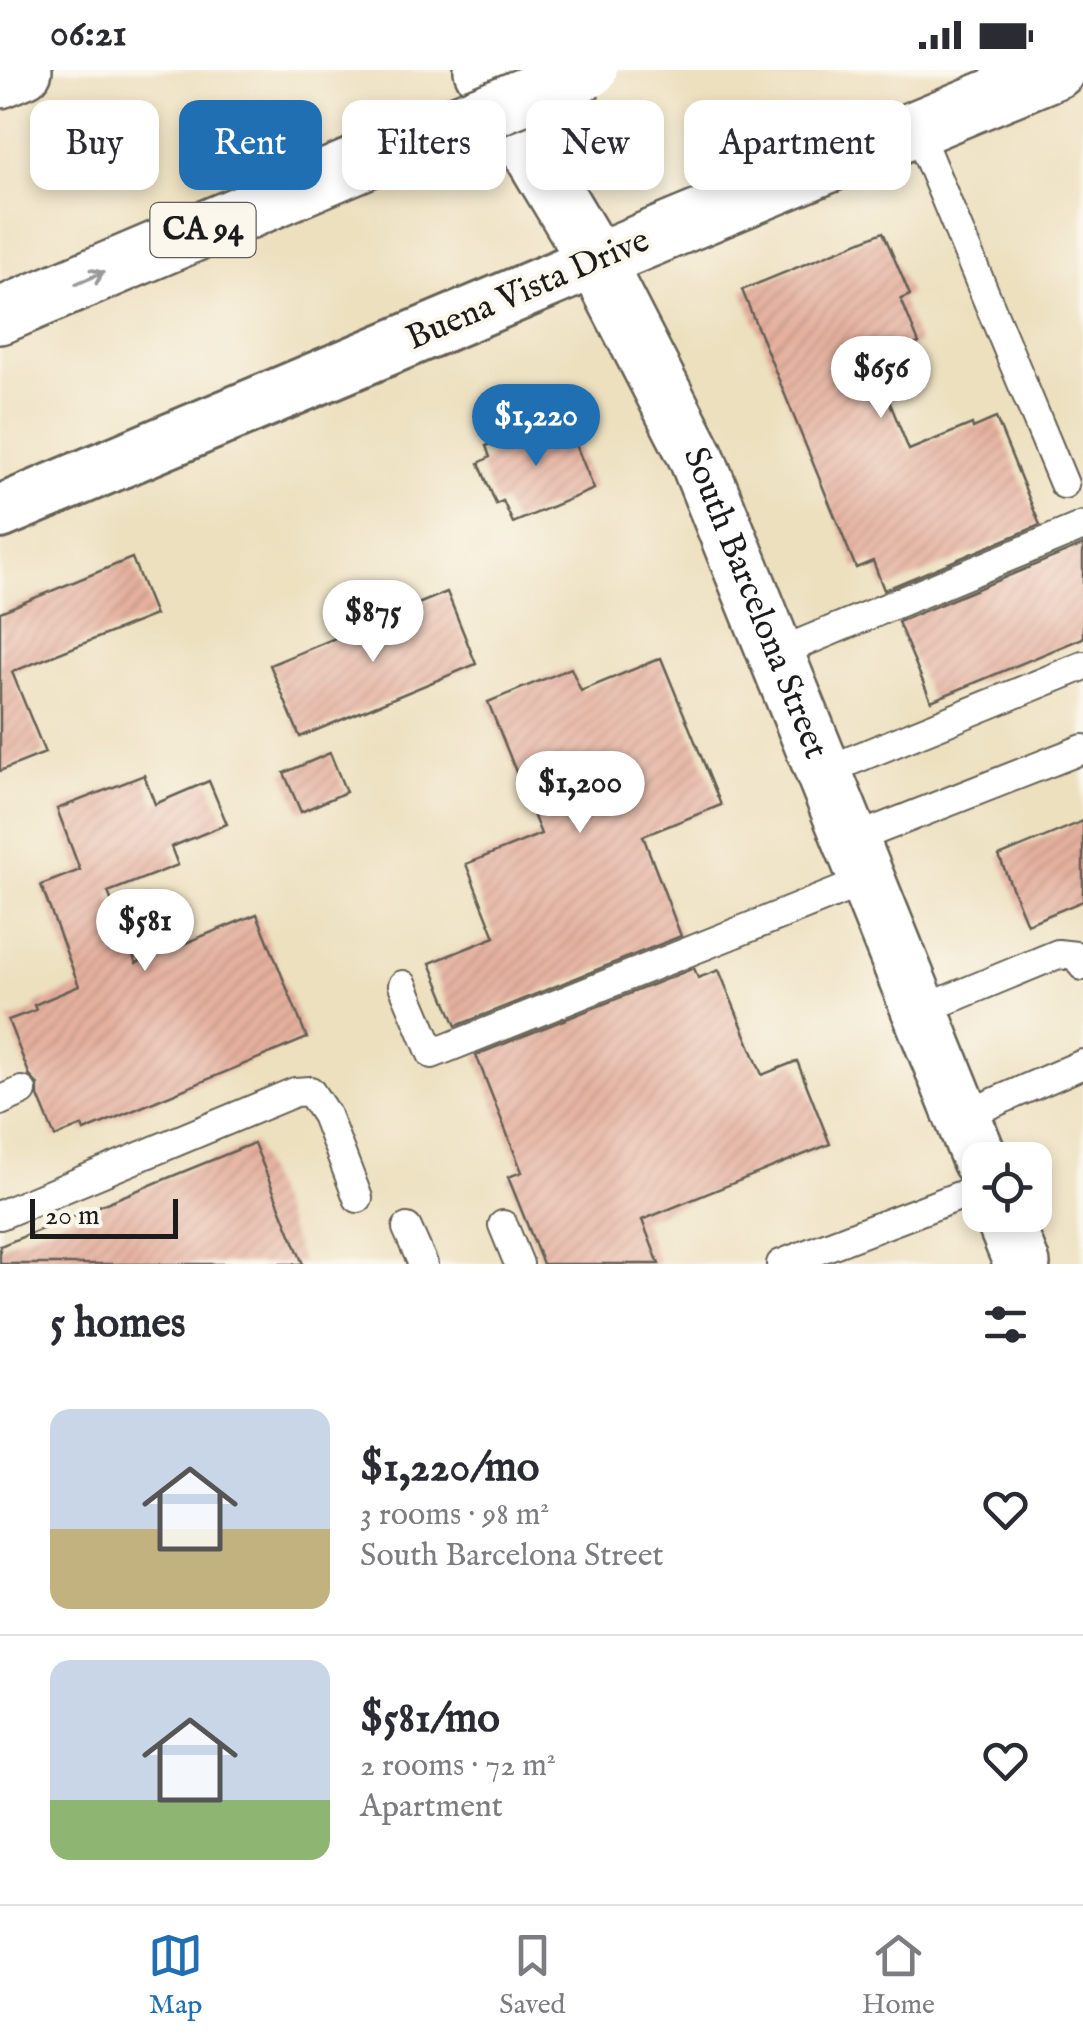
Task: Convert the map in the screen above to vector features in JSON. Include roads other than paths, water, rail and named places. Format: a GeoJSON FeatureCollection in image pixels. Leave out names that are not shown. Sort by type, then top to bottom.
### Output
{"type":"FeatureCollection","features":[{"type":"Feature","properties":{"kind":"main road"},"geometry":{"type":"LineString","coordinates":[[0,80],[24,70]]}},
{"type":"Feature","properties":{"kind":"main road","name":"South Barcelona Street"},"geometry":{"type":"LineString","coordinates":[[482,70],[596,260],[696,456],[971,1138]]}},
{"type":"Feature","properties":{"kind":"main road","name":"CA 94"},"geometry":{"type":"LineString","coordinates":[[0,316],[589,70]]}},
{"type":"Feature","properties":{"kind":"main road","name":"Buena Vista Drive"},"geometry":{"type":"LineString","coordinates":[[596,260],[1058,70]]}},
{"type":"Feature","properties":{"kind":"main road"},"geometry":{"type":"LineString","coordinates":[[1009,1232],[1022,1264]]}},
{"type":"Feature","properties":{"kind":"street","name":"Buena Vista Drive"},"geometry":{"type":"LineString","coordinates":[[0,512],[596,260]]}},
{"type":"Feature","properties":{"kind":"lane"},"geometry":{"type":"LineString","coordinates":[[916,128],[1064,484]]}},
{"type":"Feature","properties":{"kind":"lane"},"geometry":{"type":"LineString","coordinates":[[776,654],[1083,526]]}},
{"type":"Feature","properties":{"kind":"lane"},"geometry":{"type":"LineString","coordinates":[[823,772],[1083,666]]}},
{"type":"Feature","properties":{"kind":"lane"},"geometry":{"type":"LineString","coordinates":[[404,985],[432,1054],[720,936],[859,860],[1083,749]]}},
{"type":"Feature","properties":{"kind":"lane"},"geometry":{"type":"LineString","coordinates":[[920,1011],[1058,954],[1076,956],[1083,966]]}},
{"type":"Feature","properties":{"kind":"lane"},"geometry":{"type":"LineString","coordinates":[[971,1138],[1083,1064]]}},
{"type":"Feature","properties":{"kind":"lane"},"geometry":{"type":"LineString","coordinates":[[0,1215],[295,1092],[310,1091],[326,1115],[358,1198]]}},
{"type":"Feature","properties":{"kind":"lane"},"geometry":{"type":"LineString","coordinates":[[781,1264],[962,1195]]}},
{"type":"Feature","properties":{"kind":"lane"},"geometry":{"type":"LineString","coordinates":[[503,1226],[518,1264]]}},
{"type":"Feature","properties":{"kind":"lane"},"geometry":{"type":"LineString","coordinates":[[408,1228],[423,1264]]}}]}
